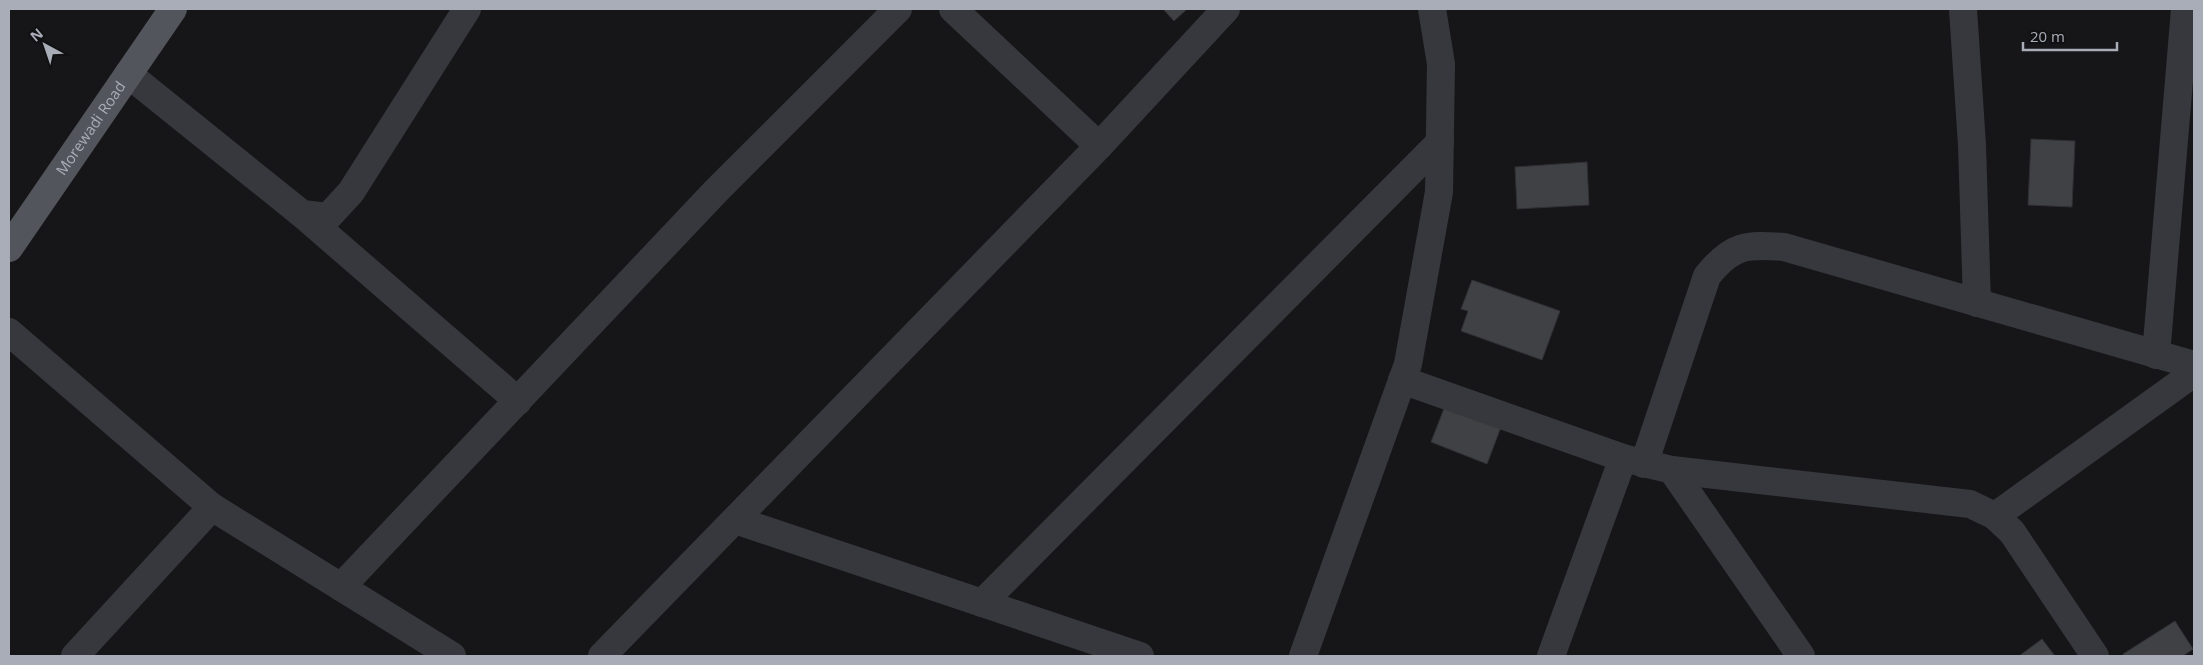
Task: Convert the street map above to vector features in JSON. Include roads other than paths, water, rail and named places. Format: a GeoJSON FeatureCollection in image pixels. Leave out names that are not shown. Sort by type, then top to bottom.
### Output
{"type":"FeatureCollection","features":[{"type":"Feature","properties":{"kind":"main road","name":"Morewadi Road"},"geometry":{"type":"LineString","coordinates":[[9,248],[173,9]]}},
{"type":"Feature","properties":{"kind":"street"},"geometry":{"type":"LineString","coordinates":[[302,214],[328,217],[351,192],[467,9]]}},
{"type":"Feature","properties":{"kind":"street"},"geometry":{"type":"LineString","coordinates":[[341,587],[716,192],[898,9]]}},
{"type":"Feature","properties":{"kind":"street"},"geometry":{"type":"LineString","coordinates":[[953,9],[1099,146]]}},
{"type":"Feature","properties":{"kind":"street"},"geometry":{"type":"LineString","coordinates":[[602,656],[1099,146],[1226,9]]}},
{"type":"Feature","properties":{"kind":"street"},"geometry":{"type":"LineString","coordinates":[[1303,656],[1408,364],[1439,192],[1441,64],[1432,9]]}},
{"type":"Feature","properties":{"kind":"street"},"geometry":{"type":"LineString","coordinates":[[1963,9],[1972,145],[1978,303]]}},
{"type":"Feature","properties":{"kind":"street"},"geometry":{"type":"LineString","coordinates":[[2156,355],[2185,9]]}},
{"type":"Feature","properties":{"kind":"street"},"geometry":{"type":"LineString","coordinates":[[128,74],[302,214],[518,401]]}},
{"type":"Feature","properties":{"kind":"street"},"geometry":{"type":"LineString","coordinates":[[982,603],[1440,142]]}},
{"type":"Feature","properties":{"kind":"street"},"geometry":{"type":"LineString","coordinates":[[1551,656],[1634,461],[1708,276],[1719,261],[1733,251],[1753,245],[1784,247],[2194,365]]}},
{"type":"Feature","properties":{"kind":"street"},"geometry":{"type":"LineString","coordinates":[[9,332],[212,506],[452,656]]}},
{"type":"Feature","properties":{"kind":"street"},"geometry":{"type":"LineString","coordinates":[[1995,516],[2194,373]]}},
{"type":"Feature","properties":{"kind":"street"},"geometry":{"type":"LineString","coordinates":[[1402,380],[1634,461],[1672,470],[1970,504],[1995,516],[2012,532],[2095,656]]}},
{"type":"Feature","properties":{"kind":"street"},"geometry":{"type":"LineString","coordinates":[[1672,470],[1801,656]]}},
{"type":"Feature","properties":{"kind":"street"},"geometry":{"type":"LineString","coordinates":[[76,656],[212,506]]}},
{"type":"Feature","properties":{"kind":"street"},"geometry":{"type":"LineString","coordinates":[[735,520],[1140,656]]}}]}
